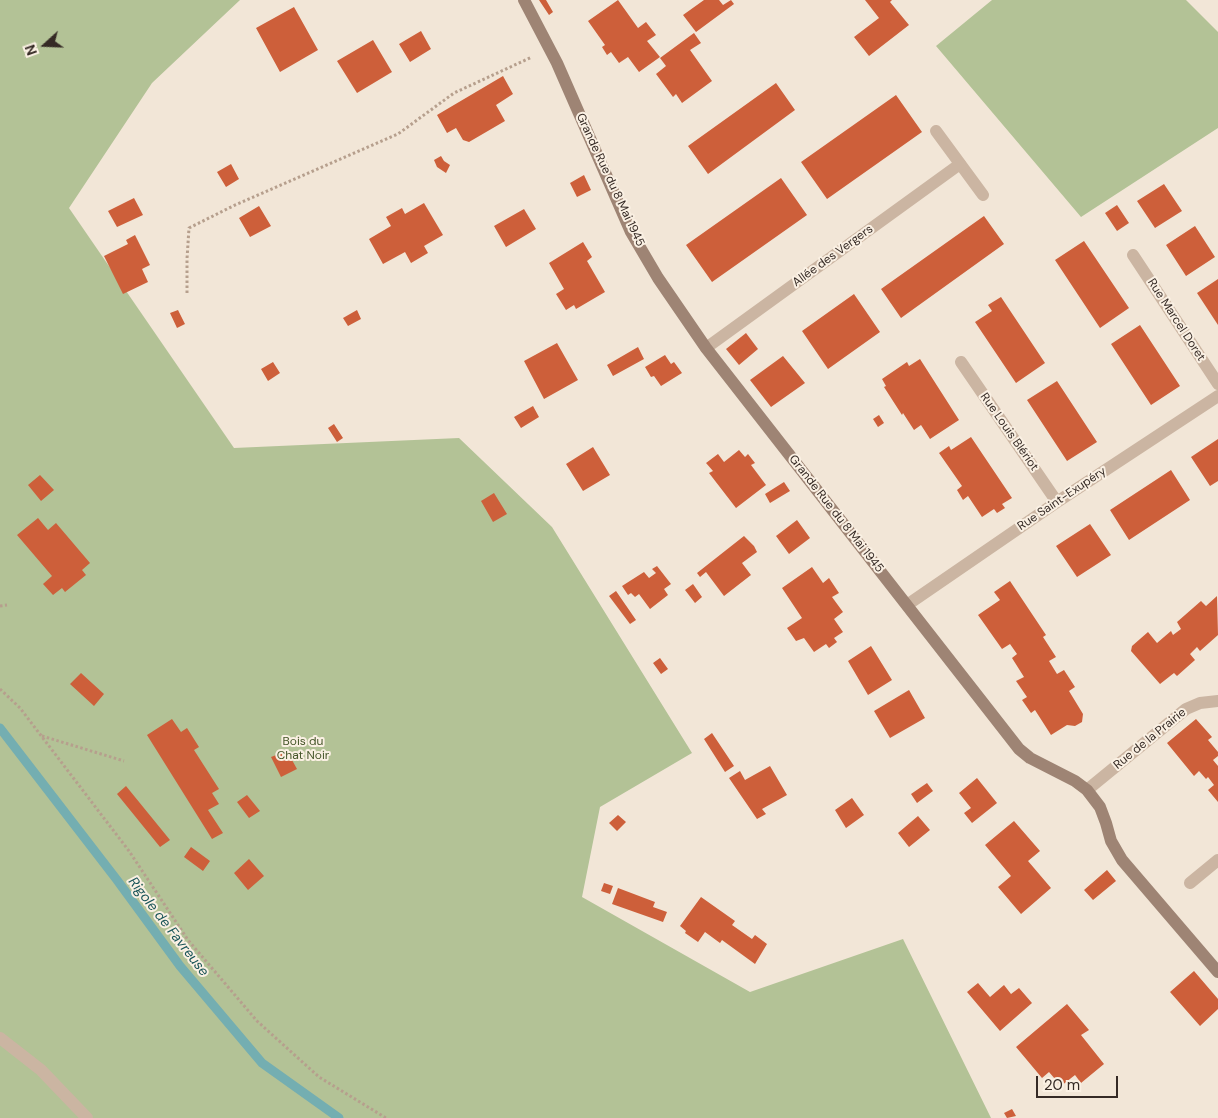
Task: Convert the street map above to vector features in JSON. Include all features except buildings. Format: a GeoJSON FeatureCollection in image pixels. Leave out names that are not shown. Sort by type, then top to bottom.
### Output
{"type":"FeatureCollection","features":[{"type":"Feature","properties":{"kind":"main road","name":"Grande Rue du 8 Mai 1945"},"geometry":{"type":"LineString","coordinates":[[524,0],[550,49],[631,232],[658,278],[706,348],[1019,749],[1030,758],[1075,781],[1087,790],[1100,807],[1117,853],[1218,972]]}},
{"type":"Feature","properties":{"kind":"street"},"geometry":{"type":"LineString","coordinates":[[936,131],[983,195]]}},
{"type":"Feature","properties":{"kind":"street","name":"Allée des Vergers"},"geometry":{"type":"LineString","coordinates":[[706,348],[960,164]]}},
{"type":"Feature","properties":{"kind":"street","name":"Rue Marcel Doret"},"geometry":{"type":"LineString","coordinates":[[1133,255],[1218,384]]}},
{"type":"Feature","properties":{"kind":"street","name":"Rue Louis Blériot"},"geometry":{"type":"LineString","coordinates":[[961,362],[1057,502]]}},
{"type":"Feature","properties":{"kind":"street","name":"Rue Saint-Exupéry"},"geometry":{"type":"LineString","coordinates":[[907,605],[1057,502],[1218,396]]}},
{"type":"Feature","properties":{"kind":"street","name":"Rue de la Prairie"},"geometry":{"type":"LineString","coordinates":[[1087,790],[1186,709],[1200,702],[1218,701]]}},
{"type":"Feature","properties":{"kind":"street"},"geometry":{"type":"LineString","coordinates":[[1190,883],[1218,860]]}},
{"type":"Feature","properties":{"kind":"street"},"geometry":{"type":"LineString","coordinates":[[0,1038],[41,1070],[87,1118]]}},
{"type":"Feature","properties":{"kind":"path"},"geometry":{"type":"LineString","coordinates":[[187,293],[189,228],[233,206],[398,134],[454,93],[550,49]]}},
{"type":"Feature","properties":{"kind":"path"},"geometry":{"type":"LineString","coordinates":[[0,606],[6,605]]}},
{"type":"Feature","properties":{"kind":"path"},"geometry":{"type":"LineString","coordinates":[[0,689],[20,708],[129,851],[188,940],[257,1021],[319,1077],[386,1118]]}},
{"type":"Feature","properties":{"kind":"path"},"geometry":{"type":"LineString","coordinates":[[41,736],[124,762]]}},
{"type":"Feature","properties":{"kind":"green space","name":"Bois du Chat Noir"},"geometry":{"type":"Polygon","coordinates":[[[0,0],[240,0],[152,83],[69,208],[234,448],[459,438],[552,527],[692,753],[600,807],[582,897],[750,992],[903,939],[991,1118],[0,1118],[0,0]]]}},
{"type":"Feature","properties":{"kind":"green space"},"geometry":{"type":"Polygon","coordinates":[[[992,0],[1186,0],[1218,32],[1218,128],[1081,217],[936,46],[992,0]]]}},
{"type":"Feature","properties":{"kind":"waterway","name":"Rigole de Favreuse"},"geometry":{"type":"LineString","coordinates":[[0,728],[117,880],[180,966],[262,1063],[339,1118]]}}]}
